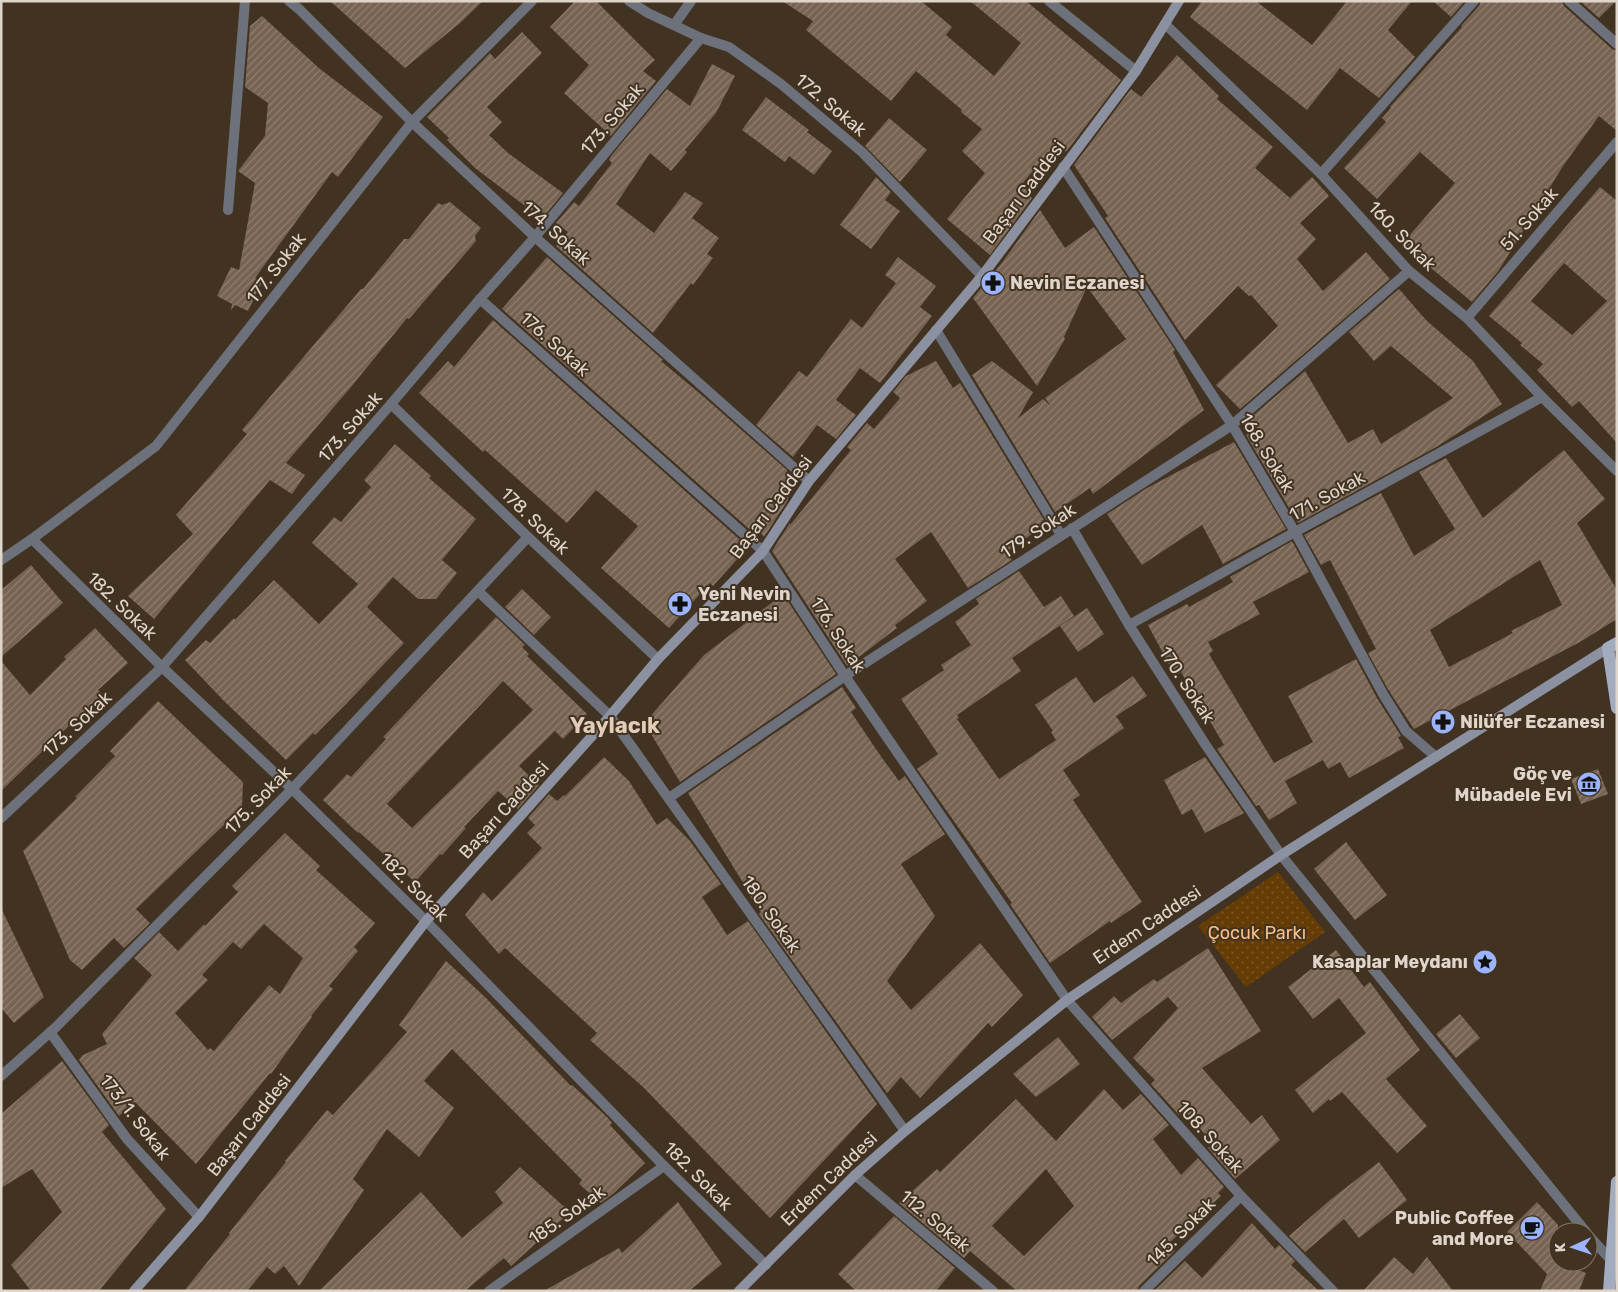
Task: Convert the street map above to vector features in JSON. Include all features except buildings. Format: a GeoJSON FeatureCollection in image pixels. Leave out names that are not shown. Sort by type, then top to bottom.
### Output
{"type":"FeatureCollection","features":[{"type":"Feature","properties":{"kind":"main road"},"geometry":{"type":"LineString","coordinates":[[1613,646],[1617,708]]}},
{"type":"Feature","properties":{"kind":"main road"},"geometry":{"type":"LineString","coordinates":[[1612,1288],[1611,1260],[1617,1182]]}},
{"type":"Feature","properties":{"kind":"street"},"geometry":{"type":"LineString","coordinates":[[228,210],[246,1]]}},
{"type":"Feature","properties":{"kind":"street","name":"174. Sokak"},"geometry":{"type":"LineString","coordinates":[[289,1],[412,122],[535,237],[809,481]]}},
{"type":"Feature","properties":{"kind":"street"},"geometry":{"type":"LineString","coordinates":[[299,9],[308,1]]}},
{"type":"Feature","properties":{"kind":"street","name":"177. Sokak"},"geometry":{"type":"LineString","coordinates":[[1,560],[156,446],[412,122],[532,1]]}},
{"type":"Feature","properties":{"kind":"street","name":"172. Sokak"},"geometry":{"type":"LineString","coordinates":[[629,1],[648,13],[701,38],[729,47],[781,84],[862,152],[982,276]]}},
{"type":"Feature","properties":{"kind":"street"},"geometry":{"type":"LineString","coordinates":[[674,25],[691,1]]}},
{"type":"Feature","properties":{"kind":"street"},"geometry":{"type":"LineString","coordinates":[[1049,1],[1136,71]]}},
{"type":"Feature","properties":{"kind":"street","name":"Başarı Caddesi"},"geometry":{"type":"LineString","coordinates":[[134,1291],[199,1217],[426,921],[610,716],[658,659],[763,551],[809,481],[982,276],[1136,71],[1179,1]]}},
{"type":"Feature","properties":{"kind":"street"},"geometry":{"type":"LineString","coordinates":[[1321,174],[1474,1]]}},
{"type":"Feature","properties":{"kind":"street"},"geometry":{"type":"LineString","coordinates":[[1569,1],[1617,44]]}},
{"type":"Feature","properties":{"kind":"street","name":"160. Sokak"},"geometry":{"type":"LineString","coordinates":[[1165,24],[1321,174],[1409,271],[1466,318],[1617,471]]}},
{"type":"Feature","properties":{"kind":"street","name":"173. Sokak"},"geometry":{"type":"LineString","coordinates":[[1,818],[162,667],[391,404],[480,298],[535,237],[701,38]]}},
{"type":"Feature","properties":{"kind":"street","name":"51. Sokak"},"geometry":{"type":"LineString","coordinates":[[1466,318],[1617,142]]}},
{"type":"Feature","properties":{"kind":"street","name":"168. Sokak"},"geometry":{"type":"LineString","coordinates":[[1063,167],[1232,426],[1295,532],[1401,724],[1406,731],[1436,757]]}},
{"type":"Feature","properties":{"kind":"street","name":"179. Sokak"},"geometry":{"type":"LineString","coordinates":[[669,798],[845,676],[1232,426],[1409,271]]}},
{"type":"Feature","properties":{"kind":"street","name":"176. Sokak"},"geometry":{"type":"LineString","coordinates":[[480,298],[763,551],[845,676],[1067,1000]]}},
{"type":"Feature","properties":{"kind":"street"},"geometry":{"type":"LineString","coordinates":[[936,330],[1061,535]]}},
{"type":"Feature","properties":{"kind":"street","name":"171. Sokak"},"geometry":{"type":"LineString","coordinates":[[1129,625],[1542,397]]}},
{"type":"Feature","properties":{"kind":"street","name":"178. Sokak"},"geometry":{"type":"LineString","coordinates":[[391,404],[528,537],[658,659]]}},
{"type":"Feature","properties":{"kind":"street","name":"170. Sokak"},"geometry":{"type":"LineString","coordinates":[[1072,528],[1129,625],[1205,744],[1281,855],[1578,1222]]}},
{"type":"Feature","properties":{"kind":"street","name":"175. Sokak"},"geometry":{"type":"LineString","coordinates":[[1,1076],[50,1032],[292,789],[528,537]]}},
{"type":"Feature","properties":{"kind":"street","name":"182. Sokak"},"geometry":{"type":"LineString","coordinates":[[32,539],[426,921],[664,1166],[766,1265]]}},
{"type":"Feature","properties":{"kind":"street","name":"180. Sokak"},"geometry":{"type":"LineString","coordinates":[[478,591],[610,716],[905,1131]]}},
{"type":"Feature","properties":{"kind":"street","name":"Erdem Caddesi"},"geometry":{"type":"LineString","coordinates":[[739,1291],[855,1175],[905,1131],[1067,1000],[1281,855],[1613,646]]}},
{"type":"Feature","properties":{"kind":"street","name":"108. Sokak"},"geometry":{"type":"LineString","coordinates":[[1067,1000],[1241,1196],[1333,1291]]}},
{"type":"Feature","properties":{"kind":"street","name":"173/1. Sokak"},"geometry":{"type":"LineString","coordinates":[[50,1032],[127,1138],[199,1217]]}},
{"type":"Feature","properties":{"kind":"street","name":"185. Sokak"},"geometry":{"type":"LineString","coordinates":[[489,1291],[664,1166]]}},
{"type":"Feature","properties":{"kind":"street","name":"112. Sokak"},"geometry":{"type":"LineString","coordinates":[[855,1175],[993,1291]]}},
{"type":"Feature","properties":{"kind":"street","name":"145. Sokak"},"geometry":{"type":"LineString","coordinates":[[1144,1291],[1241,1196]]}},
{"type":"Feature","properties":{"kind":"street","name":"170. Sokak"},"geometry":{"type":"LineString","coordinates":[[1598,1245],[1611,1260]]}},
{"type":"Feature","properties":{"kind":"green space","name":"Çocuk Parkı"},"geometry":{"type":"Polygon","coordinates":[[[1278,872],[1325,932],[1246,987],[1198,926],[1278,872]]]}},
{"type":"Feature","properties":{"kind":"place","name":"Nevin Eczanesi"},"geometry":{"type":"Point","coordinates":[993,283]}},
{"type":"Feature","properties":{"kind":"place","name":"Yeni Nevin Eczanesi"},"geometry":{"type":"Point","coordinates":[680,604]}},
{"type":"Feature","properties":{"kind":"place","name":"Nilüfer Eczanesi"},"geometry":{"type":"Point","coordinates":[1443,722]}},
{"type":"Feature","properties":{"kind":"place","name":"Göç ve Mübadele Evi"},"geometry":{"type":"Point","coordinates":[1589,784]}},
{"type":"Feature","properties":{"kind":"place","name":"Kasaplar Meydanı"},"geometry":{"type":"Point","coordinates":[1485,962]}},
{"type":"Feature","properties":{"kind":"place","name":"Public Coffee and More"},"geometry":{"type":"Point","coordinates":[1532,1228]}},
{"type":"Feature","properties":{"kind":"district","name":"Yaylacık"},"geometry":{"type":"Point","coordinates":[615,725]}}]}
